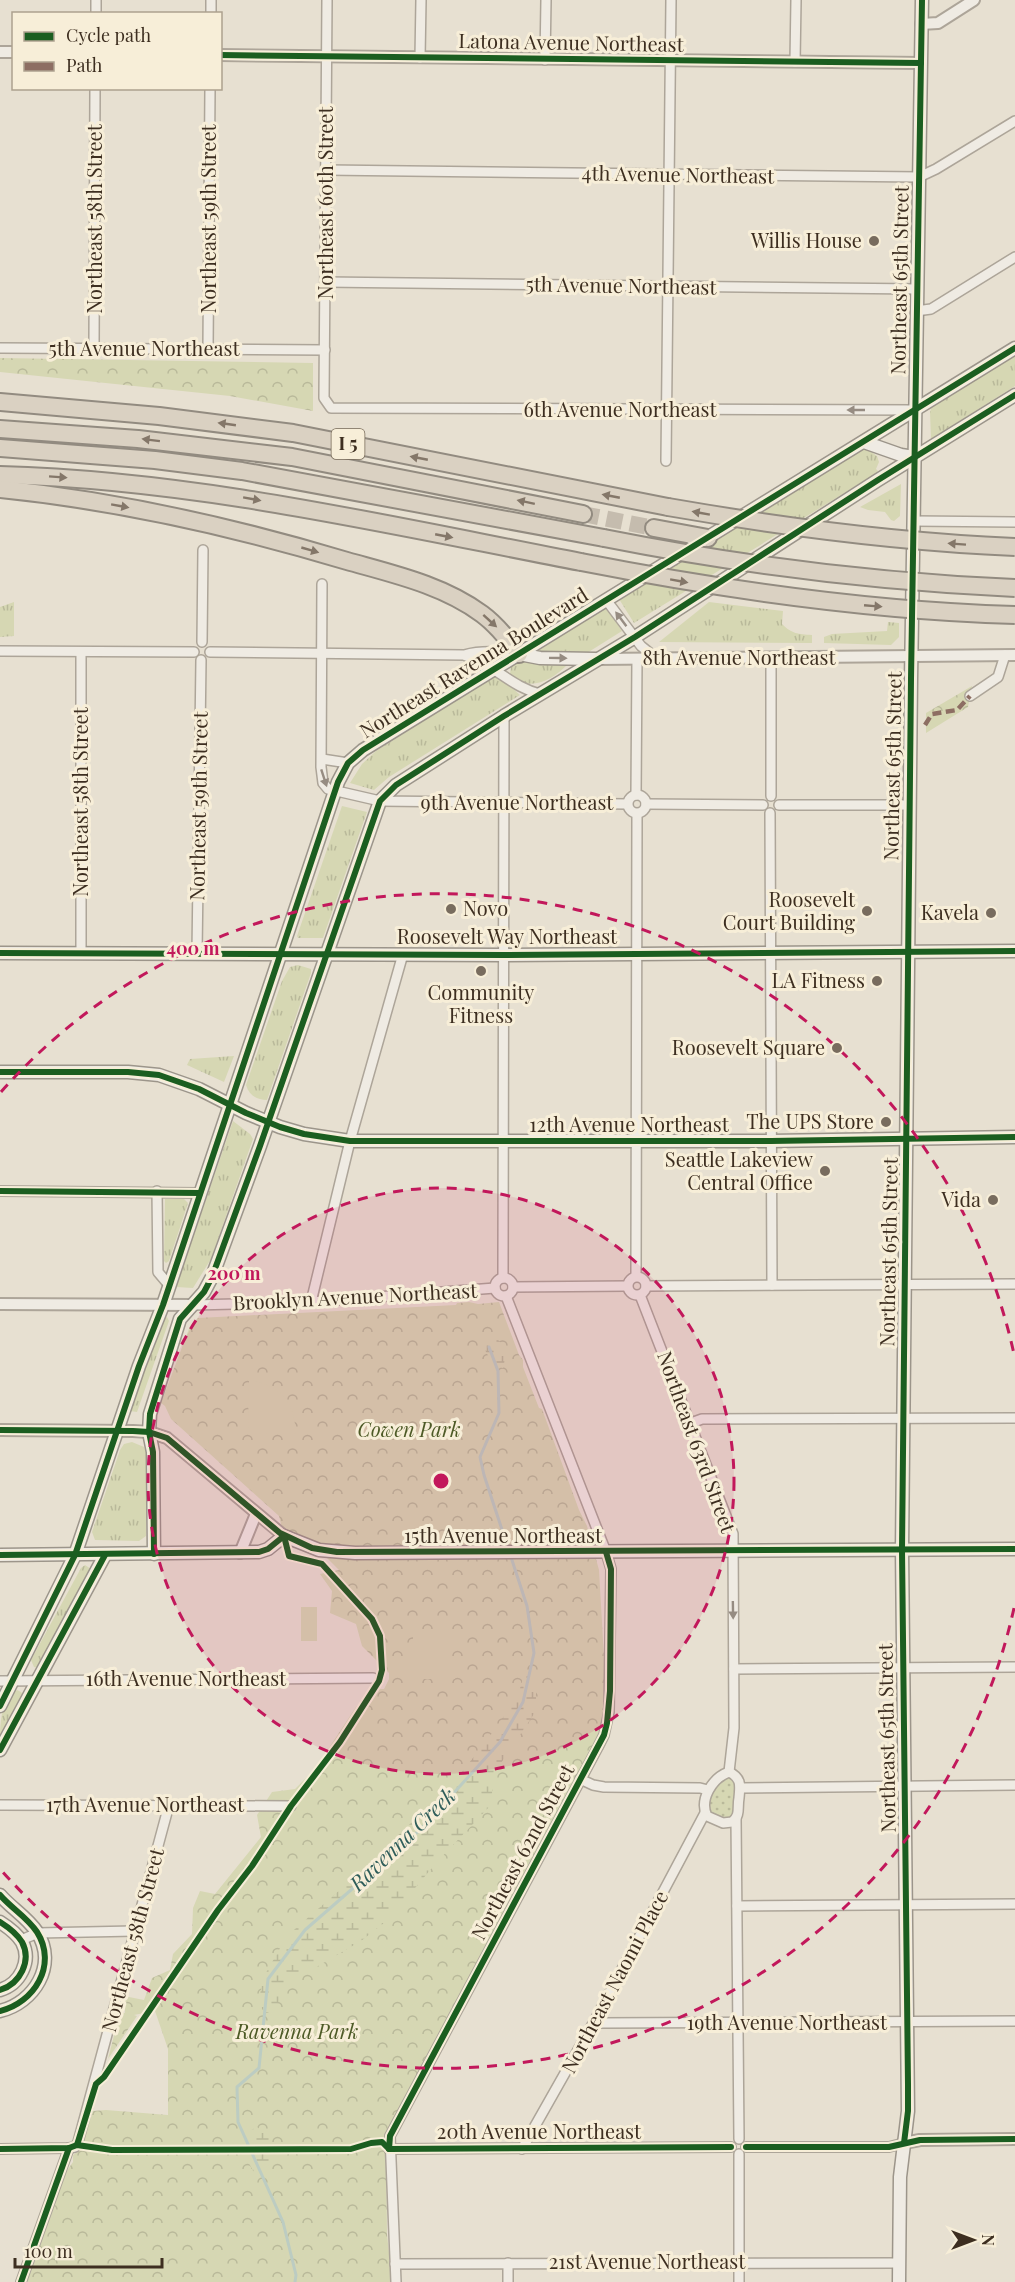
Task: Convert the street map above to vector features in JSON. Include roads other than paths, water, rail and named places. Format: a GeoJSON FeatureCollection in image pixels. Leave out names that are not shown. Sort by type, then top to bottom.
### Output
{"type":"FeatureCollection","features":[{"type":"Feature","properties":{"kind":"highway","name":"I 5"},"geometry":{"type":"LineString","coordinates":[[0,402],[159,416],[293,433],[668,507],[851,534],[1015,547]]}},
{"type":"Feature","properties":{"kind":"highway"},"geometry":{"type":"LineString","coordinates":[[0,429],[138,439],[292,457],[583,514]]}},
{"type":"Feature","properties":{"kind":"highway"},"geometry":{"type":"LineString","coordinates":[[0,448],[155,460],[242,471],[717,559],[811,572],[937,584],[1015,588]]}},
{"type":"Feature","properties":{"kind":"highway"},"geometry":{"type":"LineString","coordinates":[[0,474],[136,483],[236,496],[695,583],[814,600],[921,610],[1015,615]]}},
{"type":"Feature","properties":{"kind":"highway"},"geometry":{"type":"LineString","coordinates":[[0,489],[141,509],[298,546],[397,576],[438,590],[477,610],[505,635],[519,654]]}},
{"type":"Feature","properties":{"kind":"highway"},"geometry":{"type":"LineString","coordinates":[[654,528],[708,538]]}},
{"type":"Feature","properties":{"kind":"main road","name":"Northeast 65th Street"},"geometry":{"type":"LineString","coordinates":[[899,2282],[900,2177],[908,2111],[902,1550],[907,951],[922,0]]}},
{"type":"Feature","properties":{"kind":"main road","name":"Northeast Ravenna Boulevard"},"geometry":{"type":"LineString","coordinates":[[0,1706],[7,1681],[75,1555],[117,1430],[163,1305],[335,791],[348,764],[363,750],[708,538],[870,444],[914,410],[1015,348]]}},
{"type":"Feature","properties":{"kind":"main road"},"geometry":{"type":"LineString","coordinates":[[154,1554],[153,1452],[149,1432],[152,1404],[182,1315],[204,1292],[212,1277],[380,801],[396,786],[504,716],[635,637],[914,457],[1015,395]]}},
{"type":"Feature","properties":{"kind":"main road"},"geometry":{"type":"LineString","coordinates":[[870,444],[914,457]]}},
{"type":"Feature","properties":{"kind":"main road"},"geometry":{"type":"LineString","coordinates":[[870,444],[884,455],[885,462],[878,480]]}},
{"type":"Feature","properties":{"kind":"main road","name":"8th Avenue Northeast"},"geometry":{"type":"LineString","coordinates":[[519,654],[540,658],[597,659]]}},
{"type":"Feature","properties":{"kind":"main road","name":"Roosevelt Way Northeast"},"geometry":{"type":"LineString","coordinates":[[0,953],[503,955],[1015,951]]}},
{"type":"Feature","properties":{"kind":"main road","name":"12th Avenue Northeast"},"geometry":{"type":"LineString","coordinates":[[0,1072],[159,1075],[198,1089],[268,1122],[304,1134],[350,1141],[771,1141],[1015,1137]]}},
{"type":"Feature","properties":{"kind":"main road"},"geometry":{"type":"LineString","coordinates":[[0,1555],[260,1552],[268,1549],[284,1536]]}},
{"type":"Feature","properties":{"kind":"main road","name":"15th Avenue Northeast"},"geometry":{"type":"LineString","coordinates":[[284,1536],[319,1550],[355,1553],[1015,1549]]}},
{"type":"Feature","properties":{"kind":"main road"},"geometry":{"type":"LineString","coordinates":[[0,1750],[105,1555]]}},
{"type":"Feature","properties":{"kind":"main road"},"geometry":{"type":"LineString","coordinates":[[0,1895],[38,1933],[44,1958],[43,1971],[38,1984],[22,2003],[0,2012]]}},
{"type":"Feature","properties":{"kind":"main road"},"geometry":{"type":"LineString","coordinates":[[0,1922],[10,1928],[21,1940],[26,1958],[24,1967],[14,1983],[0,1990]]}},
{"type":"Feature","properties":{"kind":"street","name":"Northeast 60th Street"},"geometry":{"type":"LineString","coordinates":[[327,0],[324,398],[328,405]]}},
{"type":"Feature","properties":{"kind":"street"},"geometry":{"type":"LineString","coordinates":[[420,58],[421,0]]}},
{"type":"Feature","properties":{"kind":"street"},"geometry":{"type":"LineString","coordinates":[[545,60],[546,0]]}},
{"type":"Feature","properties":{"kind":"street"},"geometry":{"type":"LineString","coordinates":[[666,461],[671,0]]}},
{"type":"Feature","properties":{"kind":"street"},"geometry":{"type":"LineString","coordinates":[[795,62],[796,0]]}},
{"type":"Feature","properties":{"kind":"street"},"geometry":{"type":"LineString","coordinates":[[921,24],[938,23],[974,0]]}},
{"type":"Feature","properties":{"kind":"street","name":"Latona Avenue Northeast"},"geometry":{"type":"LineString","coordinates":[[222,55],[921,63]]}},
{"type":"Feature","properties":{"kind":"street","name":"Northeast 58th Street"},"geometry":{"type":"LineString","coordinates":[[94,348],[95,90]]}},
{"type":"Feature","properties":{"kind":"street","name":"Northeast 59th Street"},"geometry":{"type":"LineString","coordinates":[[208,349],[210,90]]}},
{"type":"Feature","properties":{"kind":"street","name":"4th Avenue Northeast"},"geometry":{"type":"LineString","coordinates":[[326,170],[919,177],[936,170],[1015,121]]}},
{"type":"Feature","properties":{"kind":"street"},"geometry":{"type":"LineString","coordinates":[[916,311],[931,309],[1015,257]]}},
{"type":"Feature","properties":{"kind":"street","name":"5th Avenue Northeast"},"geometry":{"type":"LineString","coordinates":[[325,282],[917,289]]}},
{"type":"Feature","properties":{"kind":"street","name":"5th Avenue Northeast"},"geometry":{"type":"LineString","coordinates":[[0,348],[325,350]]}},
{"type":"Feature","properties":{"kind":"street","name":"6th Avenue Northeast"},"geometry":{"type":"LineString","coordinates":[[328,405],[336,409],[914,410]]}},
{"type":"Feature","properties":{"kind":"street"},"geometry":{"type":"LineString","coordinates":[[914,520],[1015,522]]}},
{"type":"Feature","properties":{"kind":"street"},"geometry":{"type":"LineString","coordinates":[[202,642],[203,550]]}},
{"type":"Feature","properties":{"kind":"street"},"geometry":{"type":"LineString","coordinates":[[322,584],[321,775],[328,789],[335,791]]}},
{"type":"Feature","properties":{"kind":"street"},"geometry":{"type":"LineString","coordinates":[[607,601],[641,646],[656,658]]}},
{"type":"Feature","properties":{"kind":"street"},"geometry":{"type":"LineString","coordinates":[[202,642],[209,646],[210,652],[208,658],[201,660],[194,652],[197,644],[202,642]]}},
{"type":"Feature","properties":{"kind":"street"},"geometry":{"type":"LineString","coordinates":[[0,651],[194,652]]}},
{"type":"Feature","properties":{"kind":"street","name":"8th Avenue Northeast"},"geometry":{"type":"LineString","coordinates":[[210,652],[464,655],[495,651],[519,654]]}},
{"type":"Feature","properties":{"kind":"street","name":"Northeast 58th Street"},"geometry":{"type":"LineString","coordinates":[[81,652],[81,952]]}},
{"type":"Feature","properties":{"kind":"street","name":"8th Avenue Northeast"},"geometry":{"type":"LineString","coordinates":[[464,655],[484,661],[493,670],[523,689],[540,694]]}},
{"type":"Feature","properties":{"kind":"street"},"geometry":{"type":"LineString","coordinates":[[970,696],[998,677],[1010,655]]}},
{"type":"Feature","properties":{"kind":"street","name":"8th Avenue Northeast"},"geometry":{"type":"LineString","coordinates":[[597,659],[1010,655]]}},
{"type":"Feature","properties":{"kind":"street"},"geometry":{"type":"LineString","coordinates":[[771,657],[771,796]]}},
{"type":"Feature","properties":{"kind":"street"},"geometry":{"type":"LineString","coordinates":[[636,795],[637,658]]}},
{"type":"Feature","properties":{"kind":"street","name":"Northeast 59th Street"},"geometry":{"type":"LineString","coordinates":[[197,952],[201,660]]}},
{"type":"Feature","properties":{"kind":"street"},"geometry":{"type":"LineString","coordinates":[[503,1278],[504,716]]}},
{"type":"Feature","properties":{"kind":"street"},"geometry":{"type":"LineString","coordinates":[[322,759],[348,764]]}},
{"type":"Feature","properties":{"kind":"street","name":"9th Avenue Northeast"},"geometry":{"type":"LineString","coordinates":[[335,791],[380,801],[627,804]]}},
{"type":"Feature","properties":{"kind":"street"},"geometry":{"type":"LineString","coordinates":[[636,795],[644,798],[646,804],[642,812],[637,814],[629,810],[627,804],[629,798],[636,795]]}},
{"type":"Feature","properties":{"kind":"street"},"geometry":{"type":"LineString","coordinates":[[771,796],[777,799],[779,805],[777,811],[771,813],[762,805],[764,799],[771,796]]}},
{"type":"Feature","properties":{"kind":"street"},"geometry":{"type":"LineString","coordinates":[[646,804],[762,805]]}},
{"type":"Feature","properties":{"kind":"street"},"geometry":{"type":"LineString","coordinates":[[779,805],[909,806]]}},
{"type":"Feature","properties":{"kind":"street"},"geometry":{"type":"LineString","coordinates":[[771,813],[772,1285]]}},
{"type":"Feature","properties":{"kind":"street"},"geometry":{"type":"LineString","coordinates":[[636,1276],[637,814]]}},
{"type":"Feature","properties":{"kind":"street"},"geometry":{"type":"LineString","coordinates":[[311,1302],[350,1141],[404,954]]}},
{"type":"Feature","properties":{"kind":"street"},"geometry":{"type":"LineString","coordinates":[[0,1191],[200,1193]]}},
{"type":"Feature","properties":{"kind":"street"},"geometry":{"type":"LineString","coordinates":[[157,1191],[158,1272],[169,1285]]}},
{"type":"Feature","properties":{"kind":"street"},"geometry":{"type":"LineString","coordinates":[[636,1276],[644,1279],[646,1286],[645,1291],[640,1294],[631,1293],[627,1286],[630,1279],[636,1276]]}},
{"type":"Feature","properties":{"kind":"street"},"geometry":{"type":"LineString","coordinates":[[503,1278],[510,1280],[513,1287],[510,1294],[506,1296],[497,1294],[495,1288],[496,1282],[503,1278]]}},
{"type":"Feature","properties":{"kind":"street"},"geometry":{"type":"LineString","coordinates":[[646,1286],[1015,1284]]}},
{"type":"Feature","properties":{"kind":"street"},"geometry":{"type":"LineString","coordinates":[[513,1287],[627,1286]]}},
{"type":"Feature","properties":{"kind":"street","name":"Brooklyn Avenue Northeast"},"geometry":{"type":"LineString","coordinates":[[0,1304],[193,1305],[311,1302],[495,1288]]}},
{"type":"Feature","properties":{"kind":"street","name":"Northeast 63rd Street"},"geometry":{"type":"LineString","coordinates":[[640,1294],[732,1534],[734,1728],[729,1772]]}},
{"type":"Feature","properties":{"kind":"street","name":"Northeast 62nd Street"},"geometry":{"type":"LineString","coordinates":[[389,2149],[390,2136],[604,1735],[609,1712],[611,1569],[506,1296]]}},
{"type":"Feature","properties":{"kind":"street"},"geometry":{"type":"LineString","coordinates":[[691,1423],[702,1419],[1015,1418]]}},
{"type":"Feature","properties":{"kind":"street"},"geometry":{"type":"LineString","coordinates":[[0,1430],[117,1430],[149,1432],[167,1438],[284,1536]]}},
{"type":"Feature","properties":{"kind":"street"},"geometry":{"type":"LineString","coordinates":[[240,1553],[256,1514]]}},
{"type":"Feature","properties":{"kind":"street"},"geometry":{"type":"LineString","coordinates":[[734,1669],[1015,1667]]}},
{"type":"Feature","properties":{"kind":"street","name":"16th Avenue Northeast"},"geometry":{"type":"LineString","coordinates":[[7,1681],[373,1678]]}},
{"type":"Feature","properties":{"kind":"street"},"geometry":{"type":"LineString","coordinates":[[736,1819],[723,1823],[710,1818],[705,1813],[708,1790],[721,1775],[729,1772],[737,1778],[741,1788],[736,1819],[739,2139]]}},
{"type":"Feature","properties":{"kind":"street"},"geometry":{"type":"LineString","coordinates":[[580,1779],[604,1787],[708,1790]]}},
{"type":"Feature","properties":{"kind":"street"},"geometry":{"type":"LineString","coordinates":[[741,1788],[1015,1785]]}},
{"type":"Feature","properties":{"kind":"street","name":"17th Avenue Northeast"},"geometry":{"type":"LineString","coordinates":[[0,1805],[291,1806]]}},
{"type":"Feature","properties":{"kind":"street","name":"Northeast 58th Street"},"geometry":{"type":"LineString","coordinates":[[21,2282],[96,2084],[134,1931],[170,1805]]}},
{"type":"Feature","properties":{"kind":"street","name":"Northeast Naomi Place"},"geometry":{"type":"LineString","coordinates":[[522,2149],[595,2020],[705,1813]]}},
{"type":"Feature","properties":{"kind":"street"},"geometry":{"type":"LineString","coordinates":[[737,1906],[1015,1904]]}},
{"type":"Feature","properties":{"kind":"street"},"geometry":{"type":"LineString","coordinates":[[21,1940],[38,1933],[134,1931]]}},
{"type":"Feature","properties":{"kind":"street","name":"19th Avenue Northeast"},"geometry":{"type":"LineString","coordinates":[[595,2020],[602,2023],[1015,2021]]}},
{"type":"Feature","properties":{"kind":"street"},"geometry":{"type":"LineString","coordinates":[[739,2139],[746,2147],[745,2152],[739,2154],[733,2152],[731,2147],[734,2141],[739,2139]]}},
{"type":"Feature","properties":{"kind":"street"},"geometry":{"type":"LineString","coordinates":[[746,2147],[889,2147],[920,2140],[1015,2139]]}},
{"type":"Feature","properties":{"kind":"street"},"geometry":{"type":"LineString","coordinates":[[0,2149],[73,2146]]}},
{"type":"Feature","properties":{"kind":"street","name":"20th Avenue Northeast"},"geometry":{"type":"LineString","coordinates":[[389,2149],[731,2147]]}},
{"type":"Feature","properties":{"kind":"street"},"geometry":{"type":"LineString","coordinates":[[389,2149],[396,2282]]}},
{"type":"Feature","properties":{"kind":"street"},"geometry":{"type":"LineString","coordinates":[[739,2154],[739,2282]]}},
{"type":"Feature","properties":{"kind":"street"},"geometry":{"type":"LineString","coordinates":[[508,2263],[508,2282]]}},
{"type":"Feature","properties":{"kind":"street","name":"21st Avenue Northeast"},"geometry":{"type":"LineString","coordinates":[[395,2264],[899,2263]]}},
{"type":"Feature","properties":{"kind":"waterway","name":"Ravenna Creek"},"geometry":{"type":"LineString","coordinates":[[489,1347],[498,1371],[499,1413],[480,1457],[508,1548]]}},
{"type":"Feature","properties":{"kind":"waterway","name":"Ravenna Creek"},"geometry":{"type":"LineString","coordinates":[[295,2282],[296,2275],[283,2222],[238,2122],[237,2087],[259,2068],[268,1979],[305,1930],[421,1829],[500,1742],[523,1702],[534,1653],[527,1606],[510,1554]]}},
{"type":"Feature","properties":{"kind":"tunnel"},"geometry":{"type":"LineString","coordinates":[[583,514],[654,528]]}},
{"type":"Feature","properties":{"kind":"place","name":"Willis House"},"geometry":{"type":"Point","coordinates":[874,241]}},
{"type":"Feature","properties":{"kind":"place","name":"Novo"},"geometry":{"type":"Point","coordinates":[451,909]}},
{"type":"Feature","properties":{"kind":"place","name":"Roosevelt Court Building"},"geometry":{"type":"Point","coordinates":[867,911]}},
{"type":"Feature","properties":{"kind":"place","name":"Kavela"},"geometry":{"type":"Point","coordinates":[991,913]}},
{"type":"Feature","properties":{"kind":"place","name":"Community Fitness"},"geometry":{"type":"Point","coordinates":[481,971]}},
{"type":"Feature","properties":{"kind":"place","name":"LA Fitness"},"geometry":{"type":"Point","coordinates":[877,981]}},
{"type":"Feature","properties":{"kind":"place","name":"Roosevelt Square"},"geometry":{"type":"Point","coordinates":[837,1048]}},
{"type":"Feature","properties":{"kind":"place","name":"The UPS Store"},"geometry":{"type":"Point","coordinates":[886,1122]}},
{"type":"Feature","properties":{"kind":"place","name":"Seattle Lakeview Central Office"},"geometry":{"type":"Point","coordinates":[825,1171]}},
{"type":"Feature","properties":{"kind":"place","name":"Vida"},"geometry":{"type":"Point","coordinates":[993,1200]}},
{"type":"Feature","properties":{"kind":"park label","name":"Cowen Park"},"geometry":{"type":"Point","coordinates":[409,1430]}},
{"type":"Feature","properties":{"kind":"park label","name":"Ravenna Park"},"geometry":{"type":"Point","coordinates":[297,2032]}}]}
